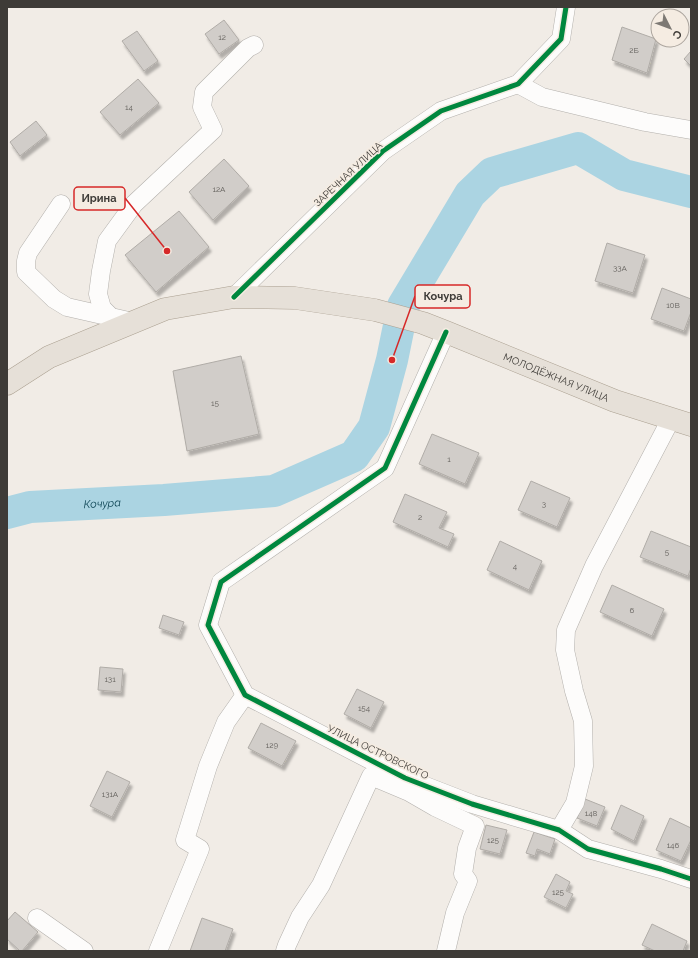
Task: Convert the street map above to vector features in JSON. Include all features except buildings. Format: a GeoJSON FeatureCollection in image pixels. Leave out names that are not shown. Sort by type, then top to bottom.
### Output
{"type":"FeatureCollection","features":[{"type":"Feature","properties":{"kind":"main road","name":"МОЛОДЁЖНАЯ УЛИЦА"},"geometry":{"type":"LineString","coordinates":[[7,384],[49,357],[165,308],[234,297],[295,298],[376,310],[423,323],[615,401],[681,422]]}},
{"type":"Feature","properties":{"kind":"street","name":"ЗАРЕЧНАЯ УЛИЦА"},"geometry":{"type":"LineString","coordinates":[[234,297],[383,151],[441,111],[518,84],[561,39],[566,7]]}},
{"type":"Feature","properties":{"kind":"street"},"geometry":{"type":"LineString","coordinates":[[111,318],[102,308],[98,294],[107,241],[134,204],[213,130],[202,107],[204,92],[248,48],[254,45]]}},
{"type":"Feature","properties":{"kind":"street"},"geometry":{"type":"LineString","coordinates":[[518,84],[542,97],[645,122],[691,130]]}},
{"type":"Feature","properties":{"kind":"street"},"geometry":{"type":"LineString","coordinates":[[61,204],[28,253],[26,272],[54,300],[67,307],[133,322]]}},
{"type":"Feature","properties":{"kind":"street"},"geometry":{"type":"LineString","coordinates":[[158,951],[200,849],[185,840],[208,766],[226,722],[245,695],[208,625],[221,582],[385,468],[446,332]]}},
{"type":"Feature","properties":{"kind":"street"},"geometry":{"type":"LineString","coordinates":[[559,830],[575,803],[584,766],[583,721],[574,691],[565,650],[566,630],[594,566],[681,422]]}},
{"type":"Feature","properties":{"kind":"street","name":"УЛИЦА ОСТРОВСКОГО"},"geometry":{"type":"LineString","coordinates":[[245,695],[406,778],[472,804],[559,830],[588,849],[691,878]]}},
{"type":"Feature","properties":{"kind":"street"},"geometry":{"type":"LineString","coordinates":[[285,951],[300,916],[321,885],[371,776],[408,792],[475,826],[467,848],[463,874],[468,881],[455,913],[446,951]]}},
{"type":"Feature","properties":{"kind":"street"},"geometry":{"type":"LineString","coordinates":[[37,918],[84,951]]}},
{"type":"Feature","properties":{"kind":"waterway","name":"Кочура"},"geometry":{"type":"LineString","coordinates":[[7,513],[30,507],[164,500],[274,491],[354,456],[374,427],[392,360],[403,306],[470,194],[492,173],[578,148],[624,175],[691,192]]}},
{"type":"Feature","properties":{"kind":"cycle path"},"geometry":{"type":"LineString","coordinates":[[234,297],[383,151],[441,111],[518,84],[561,39],[566,7]]}},
{"type":"Feature","properties":{"kind":"cycle path"},"geometry":{"type":"LineString","coordinates":[[446,332],[385,468],[221,582],[208,625],[245,695],[405,778],[472,804],[559,830],[588,849],[661,869],[691,879]]}},
{"type":"Feature","properties":{"kind":"place","name":"Ирина"},"geometry":{"type":"Point","coordinates":[167,251]}},
{"type":"Feature","properties":{"kind":"place","name":"Кочура"},"geometry":{"type":"Point","coordinates":[392,360]}}]}
